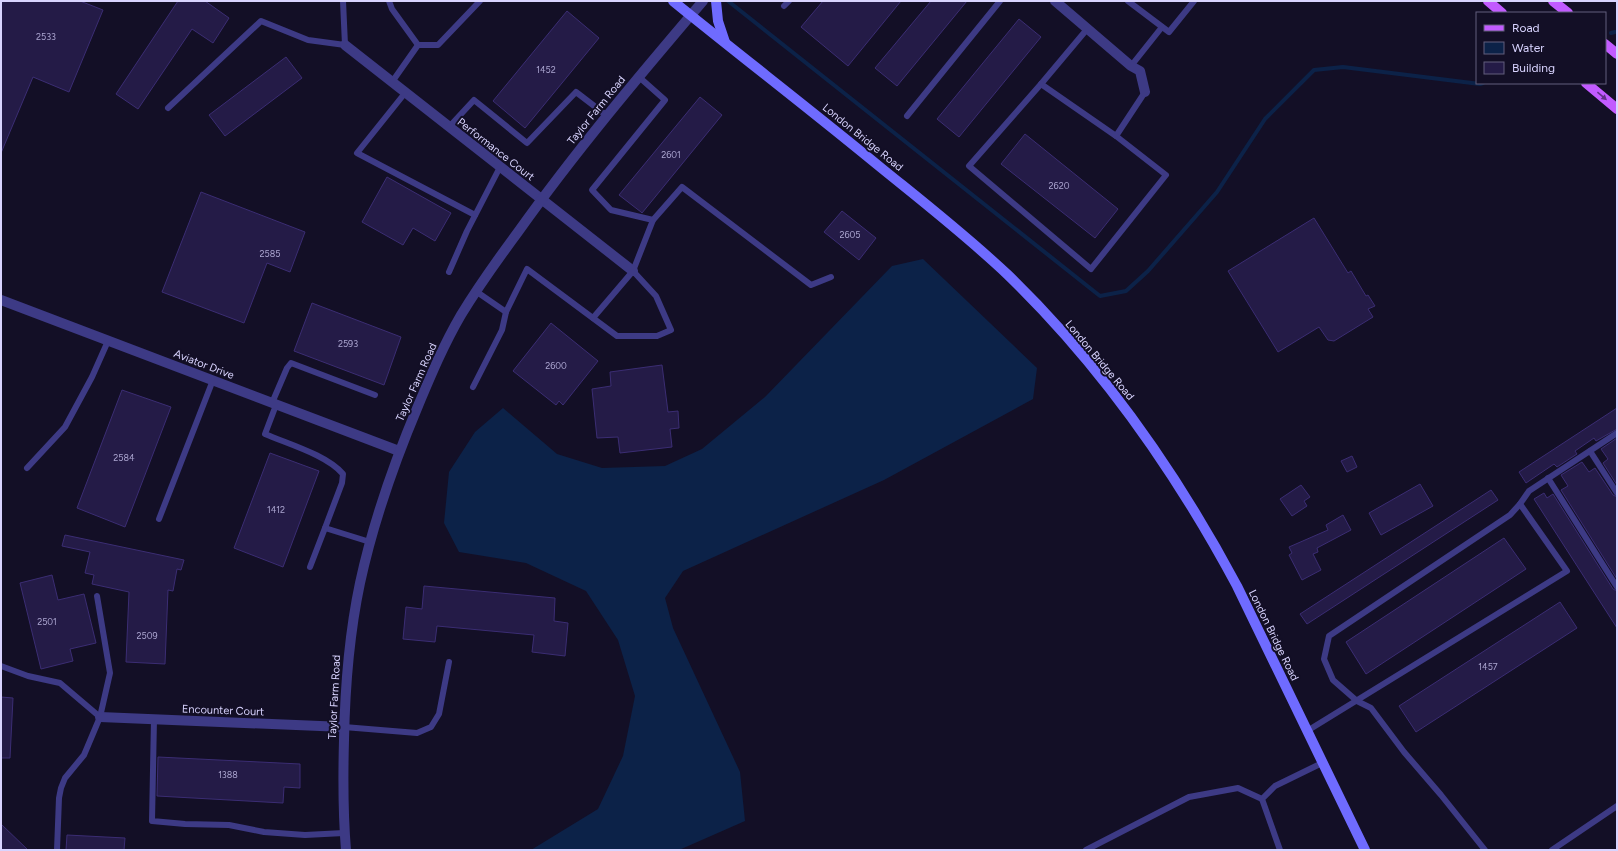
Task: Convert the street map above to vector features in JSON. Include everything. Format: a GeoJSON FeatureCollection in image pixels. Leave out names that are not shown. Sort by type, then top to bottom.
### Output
{"type":"FeatureCollection","features":[{"type":"Feature","properties":{"kind":"main road"},"geometry":{"type":"LineString","coordinates":[[1488,1],[1501,12]]}},
{"type":"Feature","properties":{"kind":"main road"},"geometry":{"type":"LineString","coordinates":[[1553,1],[1567,12]]}},
{"type":"Feature","properties":{"kind":"main road"},"geometry":{"type":"LineString","coordinates":[[1606,45],[1617,54]]}},
{"type":"Feature","properties":{"kind":"main road"},"geometry":{"type":"LineString","coordinates":[[1587,84],[1617,109]]}},
{"type":"Feature","properties":{"kind":"street","name":"London Bridge Road"},"geometry":{"type":"LineString","coordinates":[[672,1],[952,225],[1008,275],[1080,353],[1138,426],[1199,518],[1237,586],[1365,850]]}},
{"type":"Feature","properties":{"kind":"street","name":"Taylor Farm Road"},"geometry":{"type":"LineString","coordinates":[[346,850],[344,833],[343,768],[349,643],[360,584],[370,542],[399,451],[436,364],[461,316],[477,292],[541,199],[606,115],[703,1]]}},
{"type":"Feature","properties":{"kind":"street"},"geometry":{"type":"LineString","coordinates":[[716,1],[718,21],[725,42]]}},
{"type":"Feature","properties":{"kind":"street"},"geometry":{"type":"LineString","coordinates":[[1061,3],[1131,66],[1140,71],[1145,92]]}},
{"type":"Feature","properties":{"kind":"street","name":"Performance Court"},"geometry":{"type":"LineString","coordinates":[[345,46],[633,271]]}},
{"type":"Feature","properties":{"kind":"street","name":"Aviator Drive"},"geometry":{"type":"LineString","coordinates":[[1,300],[399,451]]}},
{"type":"Feature","properties":{"kind":"street","name":"Encounter Court"},"geometry":{"type":"LineString","coordinates":[[100,717],[344,727]]}},
{"type":"Feature","properties":{"kind":"lane"},"geometry":{"type":"LineString","coordinates":[[168,108],[261,21],[308,40],[345,46],[343,1]]}},
{"type":"Feature","properties":{"kind":"lane"},"geometry":{"type":"LineString","coordinates":[[389,1],[392,8],[418,45]]}},
{"type":"Feature","properties":{"kind":"lane"},"geometry":{"type":"LineString","coordinates":[[418,45],[438,45],[480,1]]}},
{"type":"Feature","properties":{"kind":"lane"},"geometry":{"type":"LineString","coordinates":[[784,6],[789,1]]}},
{"type":"Feature","properties":{"kind":"lane"},"geometry":{"type":"LineString","coordinates":[[907,116],[1000,1]]}},
{"type":"Feature","properties":{"kind":"lane"},"geometry":{"type":"LineString","coordinates":[[1128,1],[1169,32],[1194,1]]}},
{"type":"Feature","properties":{"kind":"lane"},"geometry":{"type":"LineString","coordinates":[[1131,66],[1162,27]]}},
{"type":"Feature","properties":{"kind":"lane"},"geometry":{"type":"LineString","coordinates":[[1042,84],[1116,136],[1166,175],[1091,269],[969,166],[1042,84],[1088,28]]}},
{"type":"Feature","properties":{"kind":"lane"},"geometry":{"type":"LineString","coordinates":[[392,82],[418,45]]}},
{"type":"Feature","properties":{"kind":"lane"},"geometry":{"type":"LineString","coordinates":[[639,77],[665,100],[592,190],[612,210],[653,220]]}},
{"type":"Feature","properties":{"kind":"lane"},"geometry":{"type":"LineString","coordinates":[[449,127],[474,100],[527,143],[576,92],[606,115]]}},
{"type":"Feature","properties":{"kind":"lane"},"geometry":{"type":"LineString","coordinates":[[1116,136],[1145,92]]}},
{"type":"Feature","properties":{"kind":"lane"},"geometry":{"type":"LineString","coordinates":[[405,93],[357,153],[475,215]]}},
{"type":"Feature","properties":{"kind":"lane"},"geometry":{"type":"LineString","coordinates":[[448,272],[500,167]]}},
{"type":"Feature","properties":{"kind":"lane"},"geometry":{"type":"LineString","coordinates":[[593,318],[633,271],[653,220],[682,187],[811,285],[831,277]]}},
{"type":"Feature","properties":{"kind":"lane"},"geometry":{"type":"LineString","coordinates":[[473,387],[502,330],[506,312],[527,269],[617,336],[657,336],[672,330],[656,296],[633,271]]}},
{"type":"Feature","properties":{"kind":"lane"},"geometry":{"type":"LineString","coordinates":[[477,292],[506,312]]}},
{"type":"Feature","properties":{"kind":"lane"},"geometry":{"type":"LineString","coordinates":[[27,468],[65,427],[92,377],[108,340]]}},
{"type":"Feature","properties":{"kind":"lane"},"geometry":{"type":"LineString","coordinates":[[310,567],[342,483],[343,474],[336,466],[322,458],[265,434],[287,368],[291,363],[375,395]]}},
{"type":"Feature","properties":{"kind":"lane"},"geometry":{"type":"LineString","coordinates":[[159,519],[212,380]]}},
{"type":"Feature","properties":{"kind":"lane"},"geometry":{"type":"LineString","coordinates":[[1485,850],[1404,752],[1371,708],[1357,701],[1334,680],[1324,659],[1329,636],[1510,515],[1529,491],[1617,433]]}},
{"type":"Feature","properties":{"kind":"lane"},"geometry":{"type":"LineString","coordinates":[[1590,451],[1617,493]]}},
{"type":"Feature","properties":{"kind":"lane"},"geometry":{"type":"LineString","coordinates":[[1548,478],[1617,587]]}},
{"type":"Feature","properties":{"kind":"lane"},"geometry":{"type":"LineString","coordinates":[[1307,731],[1567,571],[1520,504]]}},
{"type":"Feature","properties":{"kind":"lane"},"geometry":{"type":"LineString","coordinates":[[325,528],[370,542]]}},
{"type":"Feature","properties":{"kind":"lane"},"geometry":{"type":"LineString","coordinates":[[57,850],[59,798],[61,788],[65,778],[84,755],[100,717],[110,673],[97,596]]}},
{"type":"Feature","properties":{"kind":"lane"},"geometry":{"type":"LineString","coordinates":[[344,727],[417,733],[431,727],[439,714],[449,662]]}},
{"type":"Feature","properties":{"kind":"lane"},"geometry":{"type":"LineString","coordinates":[[1,666],[28,676],[60,682],[100,717]]}},
{"type":"Feature","properties":{"kind":"lane"},"geometry":{"type":"LineString","coordinates":[[154,719],[152,821],[185,824],[229,825],[264,832],[305,835],[344,833]]}},
{"type":"Feature","properties":{"kind":"lane"},"geometry":{"type":"LineString","coordinates":[[1262,799],[1275,786],[1322,763]]}},
{"type":"Feature","properties":{"kind":"lane"},"geometry":{"type":"LineString","coordinates":[[1086,850],[1190,797],[1238,788],[1262,799],[1280,850]]}},
{"type":"Feature","properties":{"kind":"lane"},"geometry":{"type":"LineString","coordinates":[[1552,850],[1617,806]]}},
{"type":"Feature","properties":{"kind":"water"},"geometry":{"type":"Polygon","coordinates":[[[923,259],[1037,368],[1033,399],[884,480],[683,571],[665,598],[673,628],[740,772],[745,821],[679,850],[531,850],[598,809],[623,756],[635,696],[618,640],[586,591],[526,563],[459,552],[444,523],[449,472],[475,432],[503,408],[557,454],[602,468],[665,466],[702,449],[765,397],[892,266],[923,259]]]}},
{"type":"Feature","properties":{"kind":"building"},"geometry":{"type":"Polygon","coordinates":[[[1,1],[80,1],[103,10],[69,92],[33,77],[1,153],[1,1]]]}},
{"type":"Feature","properties":{"kind":"building"},"geometry":{"type":"Polygon","coordinates":[[[178,1],[205,1],[229,18],[213,43],[192,29],[138,109],[116,94],[178,1]]]}},
{"type":"Feature","properties":{"kind":"building"},"geometry":{"type":"Polygon","coordinates":[[[823,1],[901,1],[848,66],[801,27],[823,1]]]}},
{"type":"Feature","properties":{"kind":"building"},"geometry":{"type":"Polygon","coordinates":[[[931,1],[967,1],[897,86],[875,68],[931,1]]]}},
{"type":"Feature","properties":{"kind":"building"},"geometry":{"type":"Polygon","coordinates":[[[567,11],[599,38],[525,128],[493,101],[567,11]]]}},
{"type":"Feature","properties":{"kind":"building"},"geometry":{"type":"Polygon","coordinates":[[[1019,19],[1041,37],[959,137],[937,119],[1019,19]]]}},
{"type":"Feature","properties":{"kind":"building"},"geometry":{"type":"Polygon","coordinates":[[[286,57],[302,78],[225,136],[209,115],[286,57]]]}},
{"type":"Feature","properties":{"kind":"building"},"geometry":{"type":"Polygon","coordinates":[[[700,97],[722,115],[642,213],[619,195],[700,97]]]}},
{"type":"Feature","properties":{"kind":"building"},"geometry":{"type":"Polygon","coordinates":[[[1025,134],[1118,209],[1095,238],[1001,164],[1025,134]]]}},
{"type":"Feature","properties":{"kind":"building"},"geometry":{"type":"Polygon","coordinates":[[[387,177],[451,213],[435,241],[413,228],[403,245],[362,222],[387,177]]]}},
{"type":"Feature","properties":{"kind":"building"},"geometry":{"type":"Polygon","coordinates":[[[201,192],[305,232],[290,272],[267,263],[244,323],[162,292],[201,192]]]}},
{"type":"Feature","properties":{"kind":"building"},"geometry":{"type":"Polygon","coordinates":[[[842,211],[876,238],[859,260],[824,232],[842,211]]]}},
{"type":"Feature","properties":{"kind":"building"},"geometry":{"type":"Polygon","coordinates":[[[1314,218],[1348,273],[1351,271],[1366,296],[1368,295],[1375,306],[1368,309],[1373,317],[1334,341],[1328,340],[1319,327],[1278,352],[1228,271],[1314,218]]]}},
{"type":"Feature","properties":{"kind":"building"},"geometry":{"type":"Polygon","coordinates":[[[312,303],[401,337],[384,385],[294,351],[312,303]]]}},
{"type":"Feature","properties":{"kind":"building"},"geometry":{"type":"Polygon","coordinates":[[[551,323],[598,361],[563,405],[559,401],[556,405],[513,371],[551,323]]]}},
{"type":"Feature","properties":{"kind":"building"},"geometry":{"type":"Polygon","coordinates":[[[662,365],[668,412],[678,411],[679,428],[670,429],[672,447],[620,453],[618,437],[597,438],[592,389],[611,386],[610,372],[662,365]]]}},
{"type":"Feature","properties":{"kind":"building"},"geometry":{"type":"Polygon","coordinates":[[[122,390],[171,407],[125,527],[77,508],[122,390]]]}},
{"type":"Feature","properties":{"kind":"building"},"geometry":{"type":"Polygon","coordinates":[[[1617,408],[1617,429],[1596,441],[1594,438],[1575,451],[1577,454],[1557,467],[1554,464],[1526,483],[1519,472],[1617,408]]]}},
{"type":"Feature","properties":{"kind":"building"},"geometry":{"type":"Polygon","coordinates":[[[1617,438],[1617,485],[1603,463],[1608,459],[1601,449],[1617,438]]]}},
{"type":"Feature","properties":{"kind":"building"},"geometry":{"type":"Polygon","coordinates":[[[270,453],[319,471],[283,567],[234,548],[270,453]]]}},
{"type":"Feature","properties":{"kind":"building"},"geometry":{"type":"Polygon","coordinates":[[[1352,456],[1357,467],[1347,472],[1341,461],[1352,456]]]}},
{"type":"Feature","properties":{"kind":"building"},"geometry":{"type":"Polygon","coordinates":[[[1582,462],[1589,472],[1595,468],[1613,495],[1617,497],[1617,579],[1561,490],[1568,486],[1561,475],[1582,462]]]}},
{"type":"Feature","properties":{"kind":"building"},"geometry":{"type":"Polygon","coordinates":[[[1420,484],[1433,506],[1381,535],[1369,513],[1420,484]]]}},
{"type":"Feature","properties":{"kind":"building"},"geometry":{"type":"Polygon","coordinates":[[[1301,485],[1310,497],[1304,501],[1307,506],[1292,516],[1280,499],[1301,485]]]}},
{"type":"Feature","properties":{"kind":"building"},"geometry":{"type":"Polygon","coordinates":[[[1491,490],[1498,500],[1307,624],[1300,614],[1491,490]]]}},
{"type":"Feature","properties":{"kind":"building"},"geometry":{"type":"Polygon","coordinates":[[[1544,493],[1547,498],[1553,494],[1613,589],[1617,591],[1617,628],[1534,499],[1544,493]]]}},
{"type":"Feature","properties":{"kind":"building"},"geometry":{"type":"Polygon","coordinates":[[[1343,515],[1351,530],[1317,548],[1318,552],[1313,554],[1321,570],[1302,580],[1289,555],[1292,553],[1289,547],[1328,530],[1326,525],[1343,515]]]}},
{"type":"Feature","properties":{"kind":"building"},"geometry":{"type":"Polygon","coordinates":[[[65,535],[184,560],[181,570],[177,569],[173,591],[168,590],[165,664],[126,662],[129,592],[92,584],[94,575],[85,573],[90,552],[62,546],[65,535]]]}},
{"type":"Feature","properties":{"kind":"building"},"geometry":{"type":"Polygon","coordinates":[[[1504,538],[1526,569],[1366,674],[1346,642],[1504,538]]]}},
{"type":"Feature","properties":{"kind":"building"},"geometry":{"type":"Polygon","coordinates":[[[52,575],[58,600],[84,594],[96,643],[70,649],[73,661],[41,669],[20,583],[52,575]]]}},
{"type":"Feature","properties":{"kind":"building"},"geometry":{"type":"Polygon","coordinates":[[[424,586],[555,598],[554,621],[568,623],[565,656],[532,652],[534,635],[437,626],[435,642],[403,639],[406,607],[422,609],[424,586]]]}},
{"type":"Feature","properties":{"kind":"building"},"geometry":{"type":"Polygon","coordinates":[[[1560,602],[1577,628],[1416,732],[1399,706],[1560,602]]]}},
{"type":"Feature","properties":{"kind":"building"},"geometry":{"type":"Polygon","coordinates":[[[1,697],[13,698],[10,758],[1,758],[1,697]]]}},
{"type":"Feature","properties":{"kind":"building"},"geometry":{"type":"Polygon","coordinates":[[[158,757],[300,764],[300,788],[284,787],[283,803],[157,796],[158,757]]]}},
{"type":"Feature","properties":{"kind":"building"},"geometry":{"type":"Polygon","coordinates":[[[1,824],[28,850],[1,850],[1,824]]]}},
{"type":"Feature","properties":{"kind":"building"},"geometry":{"type":"Polygon","coordinates":[[[67,835],[125,838],[124,850],[66,850],[67,835]]]}},
{"type":"Feature","properties":{"kind":"waterway"},"geometry":{"type":"LineString","coordinates":[[728,1],[1100,296],[1126,291],[1148,271],[1217,192],[1265,119],[1314,70],[1343,67],[1476,84]]}},
{"type":"Feature","properties":{"kind":"waterway"},"geometry":{"type":"LineString","coordinates":[[1611,33],[1615,32]]}}]}
